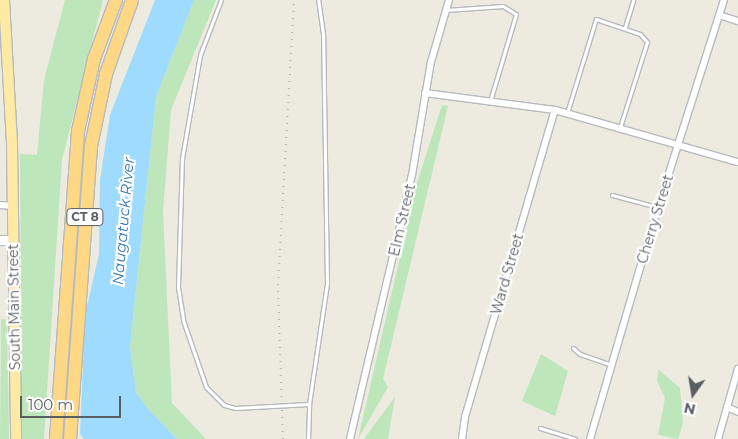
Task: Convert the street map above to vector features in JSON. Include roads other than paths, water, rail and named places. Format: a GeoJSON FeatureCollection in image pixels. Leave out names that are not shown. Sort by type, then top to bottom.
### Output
{"type":"FeatureCollection","features":[{"type":"Feature","properties":{"kind":"highway","name":"CT 8"},"geometry":{"type":"LineString","coordinates":[[56,439],[78,131],[94,59],[116,0]]}},
{"type":"Feature","properties":{"kind":"highway","name":"CT 8"},"geometry":{"type":"LineString","coordinates":[[70,439],[91,146],[106,74],[132,0]]}},
{"type":"Feature","properties":{"kind":"main road","name":"South Main Street"},"geometry":{"type":"LineString","coordinates":[[4,0],[14,206],[16,439]]}},
{"type":"Feature","properties":{"kind":"street","name":"Elm Street"},"geometry":{"type":"LineString","coordinates":[[350,439],[412,175],[425,93],[449,0]]}},
{"type":"Feature","properties":{"kind":"street","name":"Cherry Street"},"geometry":{"type":"LineString","coordinates":[[590,439],[658,207],[724,0]]}},
{"type":"Feature","properties":{"kind":"street"},"geometry":{"type":"LineString","coordinates":[[720,15],[738,21]]}},
{"type":"Feature","properties":{"kind":"street"},"geometry":{"type":"LineString","coordinates":[[425,93],[554,110],[620,127],[738,162]]}},
{"type":"Feature","properties":{"kind":"street","name":"Ward Street"},"geometry":{"type":"LineString","coordinates":[[462,439],[465,417],[554,110]]}},
{"type":"Feature","properties":{"kind":"street"},"geometry":{"type":"LineString","coordinates":[[0,205],[14,206]]}},
{"type":"Feature","properties":{"kind":"street"},"geometry":{"type":"LineString","coordinates":[[0,240],[13,240]]}},
{"type":"Feature","properties":{"kind":"street"},"geometry":{"type":"LineString","coordinates":[[718,439],[738,369]]}},
{"type":"Feature","properties":{"kind":"street"},"geometry":{"type":"LineString","coordinates":[[727,407],[738,412]]}},
{"type":"Feature","properties":{"kind":"lane"},"geometry":{"type":"LineString","coordinates":[[221,0],[200,55],[182,158],[178,287],[184,323],[206,387],[224,405],[235,408],[308,404]]}},
{"type":"Feature","properties":{"kind":"lane"},"geometry":{"type":"LineString","coordinates":[[308,439],[308,404],[327,283],[323,34],[318,0]]}},
{"type":"Feature","properties":{"kind":"lane"},"geometry":{"type":"LineString","coordinates":[[625,27],[634,0]]}},
{"type":"Feature","properties":{"kind":"lane"},"geometry":{"type":"LineString","coordinates":[[446,10],[503,6],[516,14],[490,102]]}},
{"type":"Feature","properties":{"kind":"lane"},"geometry":{"type":"LineString","coordinates":[[567,113],[596,19],[625,27],[640,34],[647,42],[620,127]]}},
{"type":"Feature","properties":{"kind":"lane"},"geometry":{"type":"LineString","coordinates":[[612,195],[658,207]]}},
{"type":"Feature","properties":{"kind":"lane"},"geometry":{"type":"LineString","coordinates":[[574,348],[580,354],[612,365]]}},
{"type":"Feature","properties":{"kind":"lane"},"geometry":{"type":"LineString","coordinates":[[540,428],[575,439]]}},
{"type":"Feature","properties":{"kind":"water","name":"Naugatuck River"},"geometry":{"type":"Polygon","coordinates":[[[155,0],[194,0],[156,97],[130,347],[136,392],[147,408],[177,439],[84,439],[80,434],[85,315],[99,254],[100,180],[110,115],[155,0]]]}},
{"type":"Feature","properties":{"kind":"railway"},"geometry":{"type":"LineString","coordinates":[[283,439],[278,285],[294,0]]}}]}
